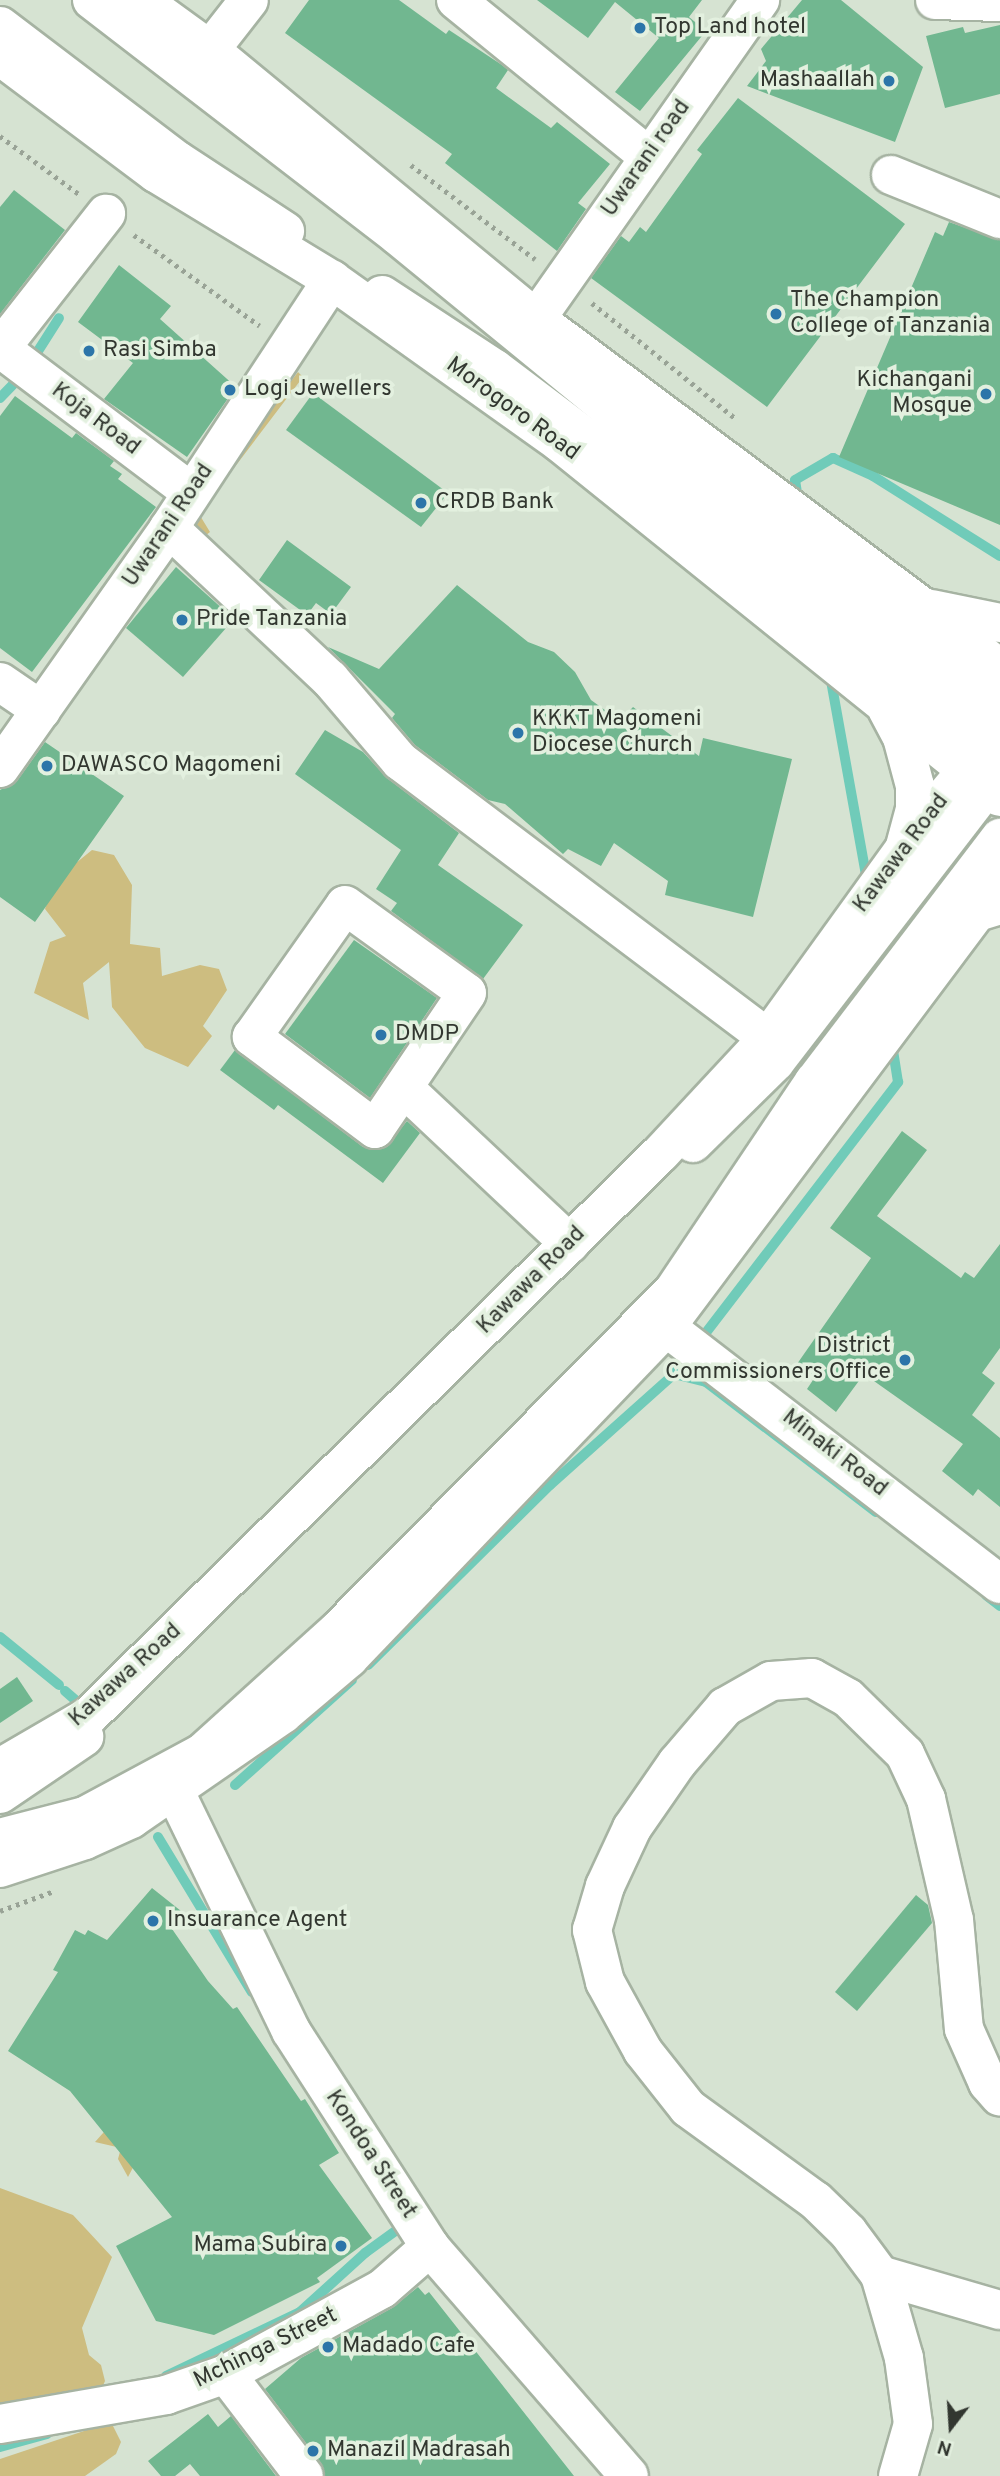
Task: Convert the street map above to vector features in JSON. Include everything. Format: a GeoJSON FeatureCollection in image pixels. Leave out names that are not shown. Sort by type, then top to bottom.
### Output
{"type":"FeatureCollection","features":[{"type":"Feature","properties":{"kind":"main road"},"geometry":{"type":"LineString","coordinates":[[92,0],[321,175],[676,463],[993,757]]}},
{"type":"Feature","properties":{"kind":"main road"},"geometry":{"type":"LineString","coordinates":[[142,0],[210,50],[536,320],[923,607],[1000,669]]}},
{"type":"Feature","properties":{"kind":"main road"},"geometry":{"type":"LineString","coordinates":[[210,50],[249,0]]}},
{"type":"Feature","properties":{"kind":"main road"},"geometry":{"type":"LineString","coordinates":[[456,0],[648,156]]}},
{"type":"Feature","properties":{"kind":"main road","name":"Uwarani road"},"geometry":{"type":"LineString","coordinates":[[536,320],[648,156],[760,0]]}},
{"type":"Feature","properties":{"kind":"main road"},"geometry":{"type":"LineString","coordinates":[[934,0],[1000,2]]}},
{"type":"Feature","properties":{"kind":"main road","name":"Morogoro Road"},"geometry":{"type":"LineString","coordinates":[[0,26],[178,161],[495,369],[993,757]]}},
{"type":"Feature","properties":{"kind":"main road","name":"Morogoro Road"},"geometry":{"type":"LineString","coordinates":[[0,55],[156,173],[332,280],[559,442],[885,704],[993,757]]}},
{"type":"Feature","properties":{"kind":"main road"},"geometry":{"type":"LineString","coordinates":[[891,175],[1000,219]]}},
{"type":"Feature","properties":{"kind":"main road"},"geometry":{"type":"LineString","coordinates":[[0,348],[106,214]]}},
{"type":"Feature","properties":{"kind":"main road","name":"Uwarani Road"},"geometry":{"type":"LineString","coordinates":[[0,768],[169,528],[332,280]]}},
{"type":"Feature","properties":{"kind":"main road","name":"Koja Road"},"geometry":{"type":"LineString","coordinates":[[0,348],[191,492]]}},
{"type":"Feature","properties":{"kind":"main road"},"geometry":{"type":"LineString","coordinates":[[169,528],[330,679],[400,761],[768,1038]]}},
{"type":"Feature","properties":{"kind":"main road"},"geometry":{"type":"LineString","coordinates":[[923,607],[1000,623]]}},
{"type":"Feature","properties":{"kind":"main road"},"geometry":{"type":"LineString","coordinates":[[0,682],[41,710]]}},
{"type":"Feature","properties":{"kind":"main road"},"geometry":{"type":"LineString","coordinates":[[885,704],[902,737],[915,786],[915,809],[905,847]]}},
{"type":"Feature","properties":{"kind":"main road","name":"Kawawa Road"},"geometry":{"type":"LineString","coordinates":[[0,1768],[89,1716],[570,1244],[768,1038],[905,847],[993,757]]}},
{"type":"Feature","properties":{"kind":"main road","name":"Kawawa Road"},"geometry":{"type":"LineString","coordinates":[[0,1794],[117,1715],[775,1062],[993,757]]}},
{"type":"Feature","properties":{"kind":"main road"},"geometry":{"type":"LineString","coordinates":[[0,1838],[85,1816],[202,1753],[339,1629],[674,1290],[814,1082],[1000,838]]}},
{"type":"Feature","properties":{"kind":"main road"},"geometry":{"type":"LineString","coordinates":[[0,1867],[85,1840],[175,1793],[283,1714],[349,1658],[666,1327],[988,909],[1000,881]]}},
{"type":"Feature","properties":{"kind":"main road"},"geometry":{"type":"LineString","coordinates":[[345,905],[467,993],[405,1089],[375,1129],[252,1037],[345,905]]}},
{"type":"Feature","properties":{"kind":"main road"},"geometry":{"type":"LineString","coordinates":[[405,1089],[570,1244]]}},
{"type":"Feature","properties":{"kind":"main road","name":"Minaki Road"},"geometry":{"type":"LineString","coordinates":[[666,1327],[1000,1584]]}},
{"type":"Feature","properties":{"kind":"main road"},"geometry":{"type":"LineString","coordinates":[[898,2476],[913,2424],[904,2358],[880,2275],[848,2232],[816,2202],[688,2108],[643,2051],[605,1982],[592,1930],[605,1886],[632,1828],[677,1763],[725,1707],[771,1681],[812,1678],[848,1698],[905,1754],[926,1799],[954,1920],[964,2029],[988,2083],[1000,2097]]}},
{"type":"Feature","properties":{"kind":"main road","name":"Kondoa Street"},"geometry":{"type":"LineString","coordinates":[[175,1793],[291,2031],[430,2246],[629,2476]]}},
{"type":"Feature","properties":{"kind":"main road","name":"Mchinga Street"},"geometry":{"type":"LineString","coordinates":[[0,2424],[166,2395],[226,2374],[382,2289],[430,2246]]}},
{"type":"Feature","properties":{"kind":"main road"},"geometry":{"type":"LineString","coordinates":[[880,2275],[1000,2310]]}},
{"type":"Feature","properties":{"kind":"main road"},"geometry":{"type":"LineString","coordinates":[[226,2374],[304,2476]]}},
{"type":"Feature","properties":{"kind":"path"},"geometry":{"type":"LineString","coordinates":[[0,136],[289,348]]}},
{"type":"Feature","properties":{"kind":"path"},"geometry":{"type":"LineString","coordinates":[[401,157],[563,280],[737,420]]}},
{"type":"Feature","properties":{"kind":"shaded area"},"geometry":{"type":"Polygon","coordinates":[[[298,372],[303,377],[199,514],[210,532],[200,540],[191,514],[298,372]]]}},
{"type":"Feature","properties":{"kind":"shaded area"},"geometry":{"type":"Polygon","coordinates":[[[92,850],[114,855],[132,885],[130,944],[160,948],[162,976],[200,965],[219,969],[227,990],[203,1026],[212,1036],[188,1067],[145,1048],[112,1007],[109,962],[83,983],[89,1020],[34,993],[50,942],[66,936],[45,909],[55,880],[92,850]]]}},
{"type":"Feature","properties":{"kind":"shaded area"},"geometry":{"type":"Polygon","coordinates":[[[112,2123],[138,2158],[128,2177],[118,2159],[121,2148],[95,2142],[112,2123]]]}},
{"type":"Feature","properties":{"kind":"shaded area"},"geometry":{"type":"Polygon","coordinates":[[[0,2188],[73,2215],[112,2257],[82,2328],[89,2355],[101,2365],[105,2381],[99,2395],[0,2419],[0,2188]]]}},
{"type":"Feature","properties":{"kind":"shaded area"},"geometry":{"type":"Polygon","coordinates":[[[111,2422],[121,2442],[116,2454],[85,2476],[0,2476],[0,2459],[111,2422]]]}},
{"type":"Feature","properties":{"kind":"building"},"geometry":{"type":"Polygon","coordinates":[[[309,0],[399,0],[446,34],[449,30],[502,65],[508,70],[496,88],[551,128],[557,122],[610,164],[578,203],[586,209],[557,251],[445,163],[452,154],[285,33],[309,0]]]}},
{"type":"Feature","properties":{"kind":"building"},"geometry":{"type":"Polygon","coordinates":[[[537,0],[702,0],[689,17],[706,31],[640,111],[615,92],[659,38],[615,2],[588,38],[537,0]]]}},
{"type":"Feature","properties":{"kind":"building"},"geometry":{"type":"Polygon","coordinates":[[[802,0],[841,0],[923,67],[895,142],[747,86],[766,61],[761,49],[802,0]]]}},
{"type":"Feature","properties":{"kind":"building"},"geometry":{"type":"Polygon","coordinates":[[[1000,25],[1000,94],[945,108],[926,36],[963,27],[965,33],[1000,25]]]}},
{"type":"Feature","properties":{"kind":"building"},"geometry":{"type":"Polygon","coordinates":[[[738,98],[905,224],[767,407],[591,278],[621,236],[629,242],[640,227],[646,232],[702,154],[697,150],[738,98]]]}},
{"type":"Feature","properties":{"kind":"building"},"geometry":{"type":"Polygon","coordinates":[[[14,190],[65,230],[0,314],[0,207],[14,190]]]}},
{"type":"Feature","properties":{"kind":"building"},"geometry":{"type":"Polygon","coordinates":[[[949,222],[1000,240],[1000,525],[839,457],[935,232],[943,236],[949,222]]]}},
{"type":"Feature","properties":{"kind":"building"},"geometry":{"type":"Polygon","coordinates":[[[119,265],[171,306],[160,319],[236,387],[187,457],[104,399],[133,363],[78,322],[119,265]]]}},
{"type":"Feature","properties":{"kind":"building"},"geometry":{"type":"Polygon","coordinates":[[[313,393],[448,493],[421,527],[286,430],[313,393]]]}},
{"type":"Feature","properties":{"kind":"building"},"geometry":{"type":"Polygon","coordinates":[[[15,396],[72,438],[76,433],[114,461],[110,466],[122,474],[118,479],[156,507],[32,672],[0,648],[0,416],[15,396]]]}},
{"type":"Feature","properties":{"kind":"building"},"geometry":{"type":"Polygon","coordinates":[[[287,540],[351,587],[331,614],[316,603],[307,615],[259,580],[287,540]]]}},
{"type":"Feature","properties":{"kind":"building","name":"Pride Tanzania"},"geometry":{"type":"Polygon","coordinates":[[[176,567],[234,619],[183,677],[126,628],[176,567]]]}},
{"type":"Feature","properties":{"kind":"building"},"geometry":{"type":"Polygon","coordinates":[[[457,585],[528,642],[554,652],[575,672],[591,700],[620,721],[633,707],[699,756],[703,738],[792,759],[753,917],[665,895],[668,881],[614,843],[601,866],[568,849],[563,854],[505,804],[488,800],[415,745],[392,718],[395,714],[328,647],[379,669],[457,585]]]}},
{"type":"Feature","properties":{"kind":"building"},"geometry":{"type":"Polygon","coordinates":[[[325,730],[363,752],[387,778],[459,833],[438,865],[523,925],[483,979],[391,911],[397,903],[376,889],[401,850],[295,774],[325,730]]]}},
{"type":"Feature","properties":{"kind":"building"},"geometry":{"type":"Polygon","coordinates":[[[45,742],[124,796],[35,922],[0,897],[0,790],[17,781],[45,742]]]}},
{"type":"Feature","properties":{"kind":"building","name":"DMDP"},"geometry":{"type":"Polygon","coordinates":[[[354,940],[437,998],[370,1098],[285,1034],[354,940]]]}},
{"type":"Feature","properties":{"kind":"building"},"geometry":{"type":"Polygon","coordinates":[[[235,1050],[363,1147],[385,1148],[407,1121],[420,1133],[383,1183],[278,1105],[274,1110],[220,1070],[235,1050]]]}},
{"type":"Feature","properties":{"kind":"building"},"geometry":{"type":"Polygon","coordinates":[[[902,1131],[927,1150],[877,1216],[961,1278],[965,1272],[974,1278],[1000,1244],[1000,1348],[982,1373],[995,1383],[972,1415],[1000,1438],[1000,1507],[978,1489],[973,1496],[942,1471],[963,1444],[864,1374],[836,1412],[807,1389],[815,1377],[797,1364],[871,1258],[830,1228],[902,1131]]]}},
{"type":"Feature","properties":{"kind":"building"},"geometry":{"type":"Polygon","coordinates":[[[17,1677],[33,1701],[0,1723],[0,1689],[17,1677]]]}},
{"type":"Feature","properties":{"kind":"building"},"geometry":{"type":"Polygon","coordinates":[[[152,1888],[181,1911],[170,1926],[208,1981],[233,2009],[237,2007],[301,2101],[305,2099],[339,2153],[319,2165],[372,2238],[317,2278],[320,2282],[214,2335],[156,2321],[116,2246],[172,2217],[70,2091],[8,2051],[58,1972],[53,1970],[75,1930],[85,1935],[88,1930],[107,1940],[152,1888]]]}},
{"type":"Feature","properties":{"kind":"building"},"geometry":{"type":"Polygon","coordinates":[[[916,1895],[928,1905],[932,1923],[857,2011],[835,1992],[916,1895]]]}},
{"type":"Feature","properties":{"kind":"building"},"geometry":{"type":"Polygon","coordinates":[[[418,2287],[425,2295],[429,2292],[574,2476],[325,2476],[321,2463],[265,2389],[301,2358],[392,2308],[418,2287]]]}},
{"type":"Feature","properties":{"kind":"building"},"geometry":{"type":"Polygon","coordinates":[[[208,2414],[218,2427],[231,2416],[276,2476],[200,2476],[190,2464],[175,2476],[161,2476],[148,2461],[208,2414]]]}},
{"type":"Feature","properties":{"kind":"waterway"},"geometry":{"type":"LineString","coordinates":[[31,362],[59,318]]}},
{"type":"Feature","properties":{"kind":"waterway"},"geometry":{"type":"LineString","coordinates":[[0,398],[23,374]]}},
{"type":"Feature","properties":{"kind":"waterway"},"geometry":{"type":"LineString","coordinates":[[798,499],[795,480],[833,458],[873,476],[1000,556]]}},
{"type":"Feature","properties":{"kind":"waterway"},"geometry":{"type":"LineString","coordinates":[[830,675],[867,881]]}},
{"type":"Feature","properties":{"kind":"waterway"},"geometry":{"type":"LineString","coordinates":[[698,1343],[898,1082],[892,1045]]}},
{"type":"Feature","properties":{"kind":"waterway"},"geometry":{"type":"LineString","coordinates":[[368,1665],[550,1485],[674,1374],[688,1355]]}},
{"type":"Feature","properties":{"kind":"waterway"},"geometry":{"type":"LineString","coordinates":[[674,1374],[706,1382],[876,1512]]}},
{"type":"Feature","properties":{"kind":"waterway"},"geometry":{"type":"LineString","coordinates":[[986,1595],[1000,1606]]}},
{"type":"Feature","properties":{"kind":"waterway"},"geometry":{"type":"LineString","coordinates":[[0,1637],[59,1685]]}},
{"type":"Feature","properties":{"kind":"waterway"},"geometry":{"type":"LineString","coordinates":[[235,1785],[352,1680]]}},
{"type":"Feature","properties":{"kind":"waterway"},"geometry":{"type":"LineString","coordinates":[[65,1691],[80,1704]]}},
{"type":"Feature","properties":{"kind":"waterway"},"geometry":{"type":"LineString","coordinates":[[158,1837],[252,1992]]}},
{"type":"Feature","properties":{"kind":"waterway"},"geometry":{"type":"LineString","coordinates":[[166,2376],[300,2312],[365,2253],[405,2224]]}},
{"type":"Feature","properties":{"kind":"waterway"},"geometry":{"type":"LineString","coordinates":[[0,2447],[47,2434]]}},
{"type":"Feature","properties":{"kind":"place","name":"Top Land hotel"},"geometry":{"type":"Point","coordinates":[640,28]}},
{"type":"Feature","properties":{"kind":"place","name":"Mashaallah"},"geometry":{"type":"Point","coordinates":[889,81]}},
{"type":"Feature","properties":{"kind":"place","name":"The Champion College of Tanzania"},"geometry":{"type":"Point","coordinates":[776,314]}},
{"type":"Feature","properties":{"kind":"place","name":"Rasi Simba"},"geometry":{"type":"Point","coordinates":[89,351]}},
{"type":"Feature","properties":{"kind":"place","name":"Logi Jewellers"},"geometry":{"type":"Point","coordinates":[230,390]}},
{"type":"Feature","properties":{"kind":"place","name":"Kichangani Mosque"},"geometry":{"type":"Point","coordinates":[986,394]}},
{"type":"Feature","properties":{"kind":"place","name":"CRDB Bank"},"geometry":{"type":"Point","coordinates":[421,503]}},
{"type":"Feature","properties":{"kind":"place","name":"Pride Tanzania"},"geometry":{"type":"Point","coordinates":[182,620]}},
{"type":"Feature","properties":{"kind":"place","name":"KKKT Magomeni Diocese Church"},"geometry":{"type":"Point","coordinates":[518,733]}},
{"type":"Feature","properties":{"kind":"place","name":"DAWASCO Magomeni"},"geometry":{"type":"Point","coordinates":[47,766]}},
{"type":"Feature","properties":{"kind":"place","name":"DMDP"},"geometry":{"type":"Point","coordinates":[381,1035]}},
{"type":"Feature","properties":{"kind":"place","name":"District Commissioners Office"},"geometry":{"type":"Point","coordinates":[905,1360]}},
{"type":"Feature","properties":{"kind":"place","name":"Insuarance Agent"},"geometry":{"type":"Point","coordinates":[153,1921]}},
{"type":"Feature","properties":{"kind":"place","name":"Mama Subira"},"geometry":{"type":"Point","coordinates":[341,2246]}},
{"type":"Feature","properties":{"kind":"place","name":"Madado Cafe"},"geometry":{"type":"Point","coordinates":[328,2347]}},
{"type":"Feature","properties":{"kind":"place","name":"Manazil Madrasah"},"geometry":{"type":"Point","coordinates":[313,2451]}}]}
